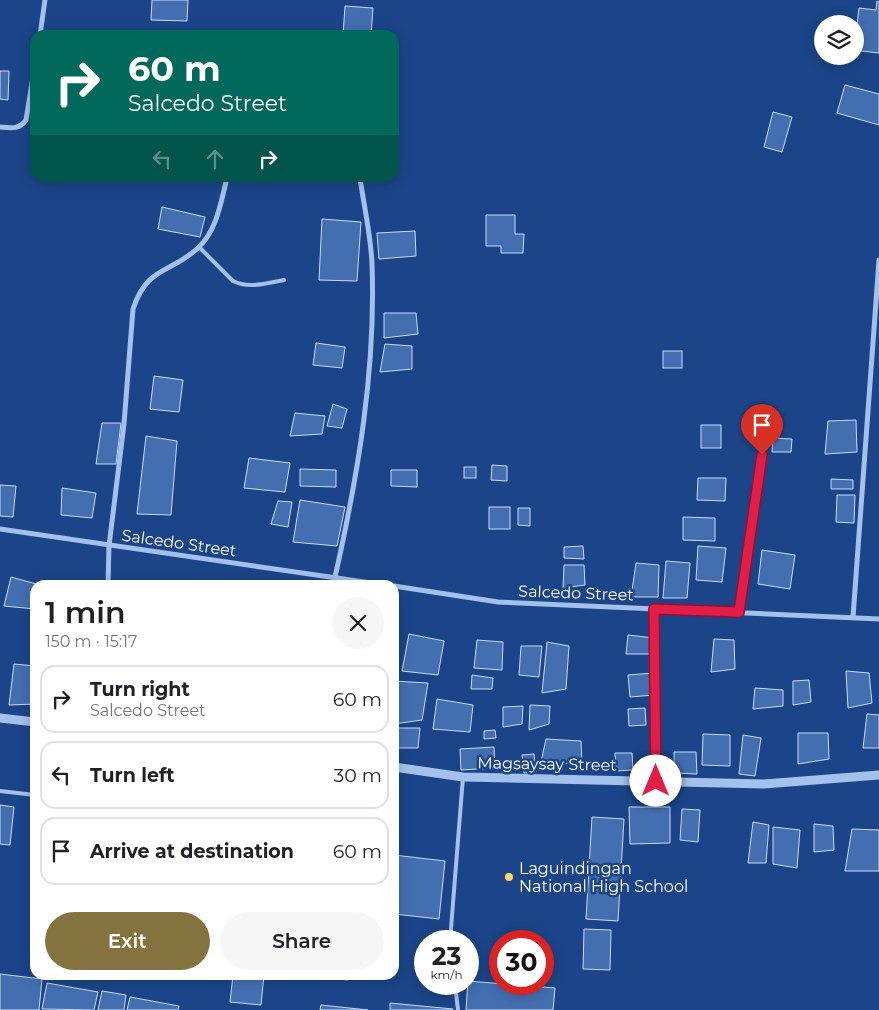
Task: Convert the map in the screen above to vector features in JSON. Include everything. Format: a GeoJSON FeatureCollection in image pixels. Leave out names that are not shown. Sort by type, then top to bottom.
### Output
{"type":"FeatureCollection","features":[{"type":"Feature","properties":{"kind":"street"},"geometry":{"type":"LineString","coordinates":[[41,30],[46,0]]}},
{"type":"Feature","properties":{"kind":"street"},"geometry":{"type":"LineString","coordinates":[[0,127],[15,128],[22,126],[26,120],[30,96]]}},
{"type":"Feature","properties":{"kind":"street"},"geometry":{"type":"LineString","coordinates":[[108,580],[109,546],[124,424],[133,309],[139,291],[152,276],[186,258],[199,247],[211,232],[226,182]]}},
{"type":"Feature","properties":{"kind":"street"},"geometry":{"type":"LineString","coordinates":[[335,577],[352,503],[364,423],[372,324],[372,263],[361,182]]}},
{"type":"Feature","properties":{"kind":"street"},"geometry":{"type":"LineString","coordinates":[[853,617],[879,260]]}},
{"type":"Feature","properties":{"kind":"street"},"geometry":{"type":"LineString","coordinates":[[739,612],[762,455]]}},
{"type":"Feature","properties":{"kind":"street","name":"Salcedo Street"},"geometry":{"type":"LineString","coordinates":[[0,529],[354,580]]}},
{"type":"Feature","properties":{"kind":"street","name":"Salcedo Street"},"geometry":{"type":"LineString","coordinates":[[399,587],[498,602],[879,619]]}},
{"type":"Feature","properties":{"kind":"street"},"geometry":{"type":"LineString","coordinates":[[654,609],[656,781]]}},
{"type":"Feature","properties":{"kind":"street"},"geometry":{"type":"LineString","coordinates":[[0,718],[30,721]]}},
{"type":"Feature","properties":{"kind":"street","name":"Magsaysay Street"},"geometry":{"type":"LineString","coordinates":[[399,768],[463,777],[764,784],[879,775]]}},
{"type":"Feature","properties":{"kind":"lane"},"geometry":{"type":"LineString","coordinates":[[199,247],[233,281],[240,284],[248,286],[284,280]]}},
{"type":"Feature","properties":{"kind":"lane"},"geometry":{"type":"LineString","coordinates":[[451,930],[463,777]]}},
{"type":"Feature","properties":{"kind":"lane"},"geometry":{"type":"LineString","coordinates":[[0,791],[30,794]]}},
{"type":"Feature","properties":{"kind":"lane"},"geometry":{"type":"LineString","coordinates":[[456,995],[458,1010]]}},
{"type":"Feature","properties":{"kind":"building"},"geometry":{"type":"Polygon","coordinates":[[[152,0],[188,0],[187,21],[151,20],[152,0]]]}},
{"type":"Feature","properties":{"kind":"building"},"geometry":{"type":"Polygon","coordinates":[[[877,1],[879,2],[879,53],[864,51],[864,15],[858,15],[859,8],[876,10],[877,1]]]}},
{"type":"Feature","properties":{"kind":"building"},"geometry":{"type":"Polygon","coordinates":[[[345,6],[373,8],[371,30],[343,30],[345,6]]]}},
{"type":"Feature","properties":{"kind":"building"},"geometry":{"type":"Polygon","coordinates":[[[0,71],[9,71],[8,100],[0,99],[0,71]]]}},
{"type":"Feature","properties":{"kind":"building"},"geometry":{"type":"Polygon","coordinates":[[[845,85],[879,94],[879,125],[837,113],[845,85]]]}},
{"type":"Feature","properties":{"kind":"building"},"geometry":{"type":"Polygon","coordinates":[[[773,112],[792,117],[782,152],[764,147],[773,112]]]}},
{"type":"Feature","properties":{"kind":"building"},"geometry":{"type":"Polygon","coordinates":[[[162,207],[205,217],[200,237],[158,229],[162,207]]]}},
{"type":"Feature","properties":{"kind":"building"},"geometry":{"type":"Polygon","coordinates":[[[486,215],[515,215],[515,234],[524,234],[523,253],[501,253],[501,246],[486,246],[486,215]]]}},
{"type":"Feature","properties":{"kind":"building"},"geometry":{"type":"Polygon","coordinates":[[[322,219],[361,222],[357,281],[319,280],[322,219]]]}},
{"type":"Feature","properties":{"kind":"building"},"geometry":{"type":"Polygon","coordinates":[[[415,231],[416,256],[379,259],[377,233],[415,231]]]}},
{"type":"Feature","properties":{"kind":"building"},"geometry":{"type":"Polygon","coordinates":[[[384,313],[416,313],[418,334],[384,338],[384,313]]]}},
{"type":"Feature","properties":{"kind":"building"},"geometry":{"type":"Polygon","coordinates":[[[316,343],[345,347],[342,368],[313,365],[316,343]]]}},
{"type":"Feature","properties":{"kind":"building"},"geometry":{"type":"Polygon","coordinates":[[[385,344],[412,346],[412,369],[380,372],[385,344]]]}},
{"type":"Feature","properties":{"kind":"building"},"geometry":{"type":"Polygon","coordinates":[[[663,351],[682,351],[682,368],[663,368],[663,351]]]}},
{"type":"Feature","properties":{"kind":"building"},"geometry":{"type":"Polygon","coordinates":[[[154,376],[183,380],[179,412],[150,409],[154,376]]]}},
{"type":"Feature","properties":{"kind":"building"},"geometry":{"type":"Polygon","coordinates":[[[333,404],[347,409],[342,428],[327,426],[333,404]]]}},
{"type":"Feature","properties":{"kind":"building"},"geometry":{"type":"Polygon","coordinates":[[[295,413],[325,416],[322,434],[290,436],[295,413]]]}},
{"type":"Feature","properties":{"kind":"building"},"geometry":{"type":"Polygon","coordinates":[[[856,420],[857,452],[825,454],[828,421],[856,420]]]}},
{"type":"Feature","properties":{"kind":"building"},"geometry":{"type":"Polygon","coordinates":[[[102,423],[121,423],[116,464],[96,464],[102,423]]]}},
{"type":"Feature","properties":{"kind":"building"},"geometry":{"type":"Polygon","coordinates":[[[701,425],[721,425],[721,448],[701,448],[701,425]]]}},
{"type":"Feature","properties":{"kind":"building"},"geometry":{"type":"Polygon","coordinates":[[[146,436],[177,441],[171,515],[137,514],[146,436]]]}},
{"type":"Feature","properties":{"kind":"building"},"geometry":{"type":"Polygon","coordinates":[[[773,438],[792,439],[791,452],[772,452],[773,438]]]}},
{"type":"Feature","properties":{"kind":"building"},"geometry":{"type":"Polygon","coordinates":[[[249,458],[290,463],[285,492],[244,488],[249,458]]]}},
{"type":"Feature","properties":{"kind":"building"},"geometry":{"type":"Polygon","coordinates":[[[492,465],[507,466],[507,481],[491,480],[492,465]]]}},
{"type":"Feature","properties":{"kind":"building"},"geometry":{"type":"Polygon","coordinates":[[[464,467],[476,467],[476,478],[464,478],[464,467]]]}},
{"type":"Feature","properties":{"kind":"building"},"geometry":{"type":"Polygon","coordinates":[[[300,469],[336,470],[336,487],[300,486],[300,469]]]}},
{"type":"Feature","properties":{"kind":"building"},"geometry":{"type":"Polygon","coordinates":[[[391,470],[417,470],[417,487],[391,486],[391,470]]]}},
{"type":"Feature","properties":{"kind":"building"},"geometry":{"type":"Polygon","coordinates":[[[698,478],[726,478],[725,501],[697,500],[698,478]]]}},
{"type":"Feature","properties":{"kind":"building"},"geometry":{"type":"Polygon","coordinates":[[[831,479],[853,480],[853,489],[831,489],[831,479]]]}},
{"type":"Feature","properties":{"kind":"building"},"geometry":{"type":"Polygon","coordinates":[[[0,485],[16,486],[13,517],[0,516],[0,485]]]}},
{"type":"Feature","properties":{"kind":"building"},"geometry":{"type":"Polygon","coordinates":[[[62,488],[96,493],[92,518],[61,515],[62,488]]]}},
{"type":"Feature","properties":{"kind":"building"},"geometry":{"type":"Polygon","coordinates":[[[837,495],[855,495],[854,523],[836,522],[837,495]]]}},
{"type":"Feature","properties":{"kind":"building"},"geometry":{"type":"Polygon","coordinates":[[[300,500],[345,507],[337,546],[293,542],[300,500]]]}},
{"type":"Feature","properties":{"kind":"building"},"geometry":{"type":"Polygon","coordinates":[[[278,501],[292,502],[288,527],[271,524],[278,501]]]}},
{"type":"Feature","properties":{"kind":"building"},"geometry":{"type":"Polygon","coordinates":[[[489,507],[510,507],[510,529],[489,529],[489,507]]]}},
{"type":"Feature","properties":{"kind":"building"},"geometry":{"type":"Polygon","coordinates":[[[518,508],[530,508],[530,526],[518,525],[518,508]]]}},
{"type":"Feature","properties":{"kind":"building"},"geometry":{"type":"Polygon","coordinates":[[[683,517],[715,518],[715,541],[683,540],[683,517]]]}},
{"type":"Feature","properties":{"kind":"building"},"geometry":{"type":"Polygon","coordinates":[[[583,546],[584,559],[564,558],[564,547],[583,546]]]}},
{"type":"Feature","properties":{"kind":"building"},"geometry":{"type":"Polygon","coordinates":[[[698,546],[726,548],[722,582],[696,580],[698,546]]]}},
{"type":"Feature","properties":{"kind":"building"},"geometry":{"type":"Polygon","coordinates":[[[762,550],[795,555],[790,589],[758,584],[762,550]]]}},
{"type":"Feature","properties":{"kind":"building"},"geometry":{"type":"Polygon","coordinates":[[[666,561],[690,563],[687,598],[663,598],[666,561]]]}},
{"type":"Feature","properties":{"kind":"building"},"geometry":{"type":"Polygon","coordinates":[[[636,563],[659,565],[658,597],[631,597],[636,563]]]}},
{"type":"Feature","properties":{"kind":"building"},"geometry":{"type":"Polygon","coordinates":[[[564,565],[584,565],[585,585],[563,588],[564,565]]]}},
{"type":"Feature","properties":{"kind":"building"},"geometry":{"type":"Polygon","coordinates":[[[11,577],[30,582],[30,609],[4,606],[11,577]]]}},
{"type":"Feature","properties":{"kind":"building"},"geometry":{"type":"Polygon","coordinates":[[[409,634],[444,641],[438,675],[402,671],[409,634]]]}},
{"type":"Feature","properties":{"kind":"building"},"geometry":{"type":"Polygon","coordinates":[[[628,635],[654,638],[653,654],[626,654],[628,635]]]}},
{"type":"Feature","properties":{"kind":"building"},"geometry":{"type":"Polygon","coordinates":[[[714,639],[734,640],[735,669],[711,672],[714,639]]]}},
{"type":"Feature","properties":{"kind":"building"},"geometry":{"type":"Polygon","coordinates":[[[477,640],[503,642],[502,670],[474,668],[477,640]]]}},
{"type":"Feature","properties":{"kind":"building"},"geometry":{"type":"Polygon","coordinates":[[[547,642],[569,646],[566,689],[542,693],[547,642]]]}},
{"type":"Feature","properties":{"kind":"building"},"geometry":{"type":"Polygon","coordinates":[[[521,646],[542,646],[539,677],[519,675],[521,646]]]}},
{"type":"Feature","properties":{"kind":"building"},"geometry":{"type":"Polygon","coordinates":[[[14,664],[30,666],[30,704],[9,705],[14,664]]]}},
{"type":"Feature","properties":{"kind":"building"},"geometry":{"type":"Polygon","coordinates":[[[846,671],[869,673],[872,703],[848,708],[846,671]]]}},
{"type":"Feature","properties":{"kind":"building"},"geometry":{"type":"Polygon","coordinates":[[[653,673],[654,695],[630,697],[628,675],[653,673]]]}},
{"type":"Feature","properties":{"kind":"building"},"geometry":{"type":"Polygon","coordinates":[[[472,675],[493,678],[492,689],[471,689],[472,675]]]}},
{"type":"Feature","properties":{"kind":"building"},"geometry":{"type":"Polygon","coordinates":[[[809,680],[811,702],[793,705],[793,681],[809,680]]]}},
{"type":"Feature","properties":{"kind":"building"},"geometry":{"type":"Polygon","coordinates":[[[399,681],[428,683],[422,720],[399,723],[399,681]]]}},
{"type":"Feature","properties":{"kind":"building"},"geometry":{"type":"Polygon","coordinates":[[[755,688],[783,690],[783,706],[753,709],[755,688]]]}},
{"type":"Feature","properties":{"kind":"building"},"geometry":{"type":"Polygon","coordinates":[[[437,699],[473,705],[470,732],[433,729],[437,699]]]}},
{"type":"Feature","properties":{"kind":"building"},"geometry":{"type":"Polygon","coordinates":[[[530,705],[550,706],[549,724],[529,730],[530,705]]]}},
{"type":"Feature","properties":{"kind":"building"},"geometry":{"type":"Polygon","coordinates":[[[523,706],[522,724],[503,727],[503,707],[523,706]]]}},
{"type":"Feature","properties":{"kind":"building"},"geometry":{"type":"Polygon","coordinates":[[[645,708],[646,725],[629,726],[628,709],[645,708]]]}},
{"type":"Feature","properties":{"kind":"building"},"geometry":{"type":"Polygon","coordinates":[[[867,714],[879,715],[879,748],[863,748],[867,714]]]}},
{"type":"Feature","properties":{"kind":"building"},"geometry":{"type":"Polygon","coordinates":[[[399,728],[420,728],[418,748],[399,748],[399,728]]]}},
{"type":"Feature","properties":{"kind":"building"},"geometry":{"type":"Polygon","coordinates":[[[495,730],[496,738],[484,739],[484,731],[495,730]]]}},
{"type":"Feature","properties":{"kind":"building"},"geometry":{"type":"Polygon","coordinates":[[[798,733],[828,733],[829,759],[798,764],[798,733]]]}},
{"type":"Feature","properties":{"kind":"building"},"geometry":{"type":"Polygon","coordinates":[[[703,734],[730,735],[730,766],[702,765],[703,734]]]}},
{"type":"Feature","properties":{"kind":"building"},"geometry":{"type":"Polygon","coordinates":[[[743,735],[761,738],[755,776],[739,774],[743,735]]]}},
{"type":"Feature","properties":{"kind":"building"},"geometry":{"type":"Polygon","coordinates":[[[546,739],[581,741],[582,764],[541,762],[546,739]]]}},
{"type":"Feature","properties":{"kind":"building"},"geometry":{"type":"Polygon","coordinates":[[[494,747],[495,768],[461,770],[460,749],[494,747]]]}},
{"type":"Feature","properties":{"kind":"building"},"geometry":{"type":"Polygon","coordinates":[[[674,752],[696,752],[697,774],[674,773],[674,752]]]}},
{"type":"Feature","properties":{"kind":"building"},"geometry":{"type":"Polygon","coordinates":[[[615,753],[632,753],[633,770],[616,771],[615,753]]]}},
{"type":"Feature","properties":{"kind":"building"},"geometry":{"type":"Polygon","coordinates":[[[534,754],[536,772],[524,773],[522,755],[534,754]]]}},
{"type":"Feature","properties":{"kind":"building"},"geometry":{"type":"Polygon","coordinates":[[[0,805],[14,807],[10,845],[0,844],[0,805]]]}},
{"type":"Feature","properties":{"kind":"building"},"geometry":{"type":"Polygon","coordinates":[[[629,807],[670,807],[670,843],[630,844],[629,807]]]}},
{"type":"Feature","properties":{"kind":"building"},"geometry":{"type":"Polygon","coordinates":[[[682,809],[700,810],[698,842],[680,840],[682,809]]]}},
{"type":"Feature","properties":{"kind":"building"},"geometry":{"type":"Polygon","coordinates":[[[592,817],[624,819],[618,921],[586,919],[592,817]]]}},
{"type":"Feature","properties":{"kind":"building"},"geometry":{"type":"Polygon","coordinates":[[[753,822],[769,825],[766,863],[748,863],[753,822]]]}},
{"type":"Feature","properties":{"kind":"building"},"geometry":{"type":"Polygon","coordinates":[[[814,824],[833,826],[834,850],[814,852],[814,824]]]}},
{"type":"Feature","properties":{"kind":"building"},"geometry":{"type":"Polygon","coordinates":[[[773,827],[800,830],[797,868],[773,864],[773,827]]]}},
{"type":"Feature","properties":{"kind":"building"},"geometry":{"type":"Polygon","coordinates":[[[852,829],[879,830],[879,871],[845,871],[852,829]]]}},
{"type":"Feature","properties":{"kind":"building"},"geometry":{"type":"Polygon","coordinates":[[[399,856],[445,861],[439,919],[399,915],[399,856]]]}},
{"type":"Feature","properties":{"kind":"building"},"geometry":{"type":"Polygon","coordinates":[[[584,929],[611,930],[610,970],[583,969],[584,929]]]}},
{"type":"Feature","properties":{"kind":"building"},"geometry":{"type":"Polygon","coordinates":[[[0,974],[30,978],[30,980],[42,980],[39,1010],[0,1010],[0,974]]]}},
{"type":"Feature","properties":{"kind":"building"},"geometry":{"type":"Polygon","coordinates":[[[232,980],[264,980],[261,1005],[230,1002],[232,980]]]}},
{"type":"Feature","properties":{"kind":"building"},"geometry":{"type":"Polygon","coordinates":[[[479,982],[489,983],[489,995],[554,995],[555,988],[553,1010],[466,1010],[467,995],[479,995],[479,982]]]}},
{"type":"Feature","properties":{"kind":"building"},"geometry":{"type":"Polygon","coordinates":[[[47,983],[98,992],[94,1010],[42,1009],[47,983]]]}},
{"type":"Feature","properties":{"kind":"building"},"geometry":{"type":"Polygon","coordinates":[[[102,991],[126,995],[124,1010],[98,1010],[102,991]]]}},
{"type":"Feature","properties":{"kind":"building"},"geometry":{"type":"Polygon","coordinates":[[[130,997],[179,1006],[178,1010],[127,1010],[130,997]]]}},
{"type":"Feature","properties":{"kind":"building"},"geometry":{"type":"Polygon","coordinates":[[[390,1003],[453,1009],[453,1010],[390,1010],[390,1003]]]}},
{"type":"Feature","properties":{"kind":"building"},"geometry":{"type":"Polygon","coordinates":[[[321,1005],[368,1010],[320,1010],[321,1005]]]}},
{"type":"Feature","properties":{"kind":"place","name":"Laguindingan National High School"},"geometry":{"type":"Point","coordinates":[509,877]}},
{"type":"Feature","properties":{"kind":"route"},"geometry":{"type":"LineString","coordinates":[[656,781],[654,609],[739,612],[762,455]]}}]}
